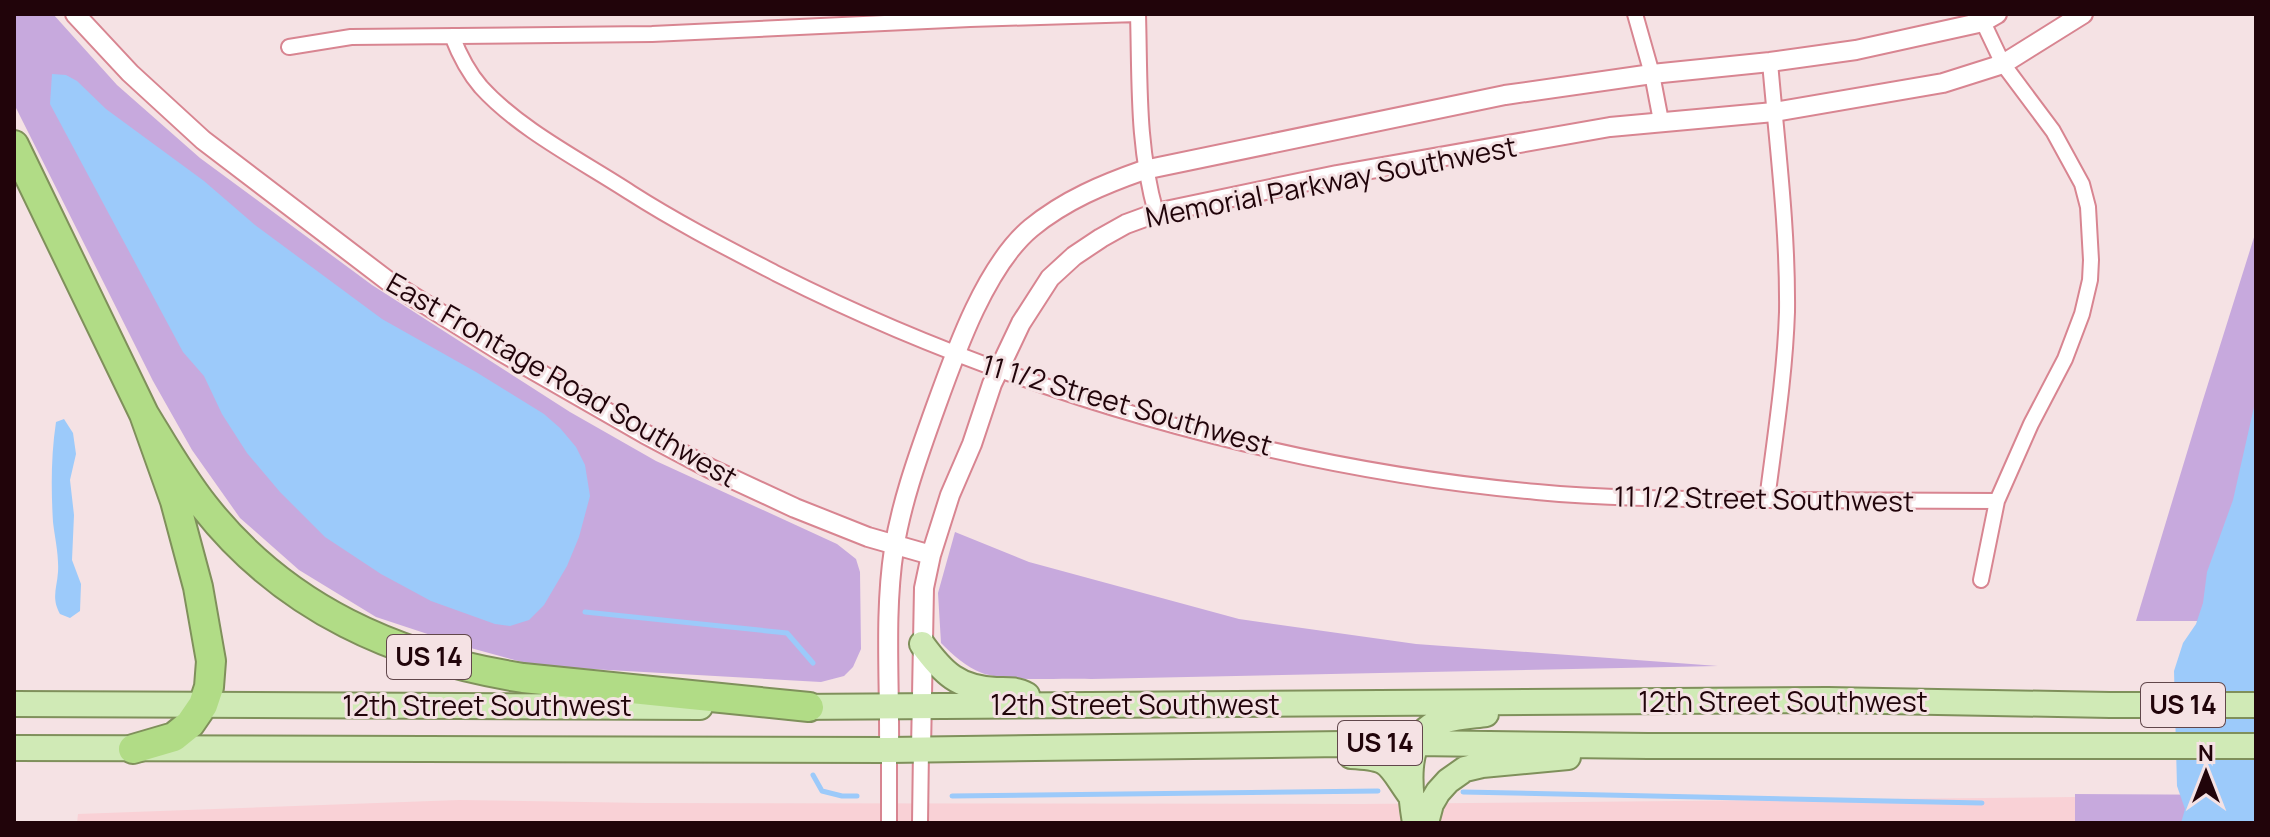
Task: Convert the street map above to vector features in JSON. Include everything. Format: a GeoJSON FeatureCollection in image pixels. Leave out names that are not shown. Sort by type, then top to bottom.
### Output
{"type":"FeatureCollection","features":[{"type":"Feature","properties":{"kind":"highway","name":"US 14"},"geometry":{"type":"LineString","coordinates":[[14,145],[144,414],[204,506],[254,559],[300,595],[375,637],[442,661],[487,672],[809,707]]}},
{"type":"Feature","properties":{"kind":"highway"},"geometry":{"type":"LineString","coordinates":[[133,749],[174,737],[190,724],[203,705],[209,687],[211,661],[200,600],[175,501],[144,414]]}},
{"type":"Feature","properties":{"kind":"main road"},"geometry":{"type":"LineString","coordinates":[[922,644],[938,666],[959,682],[980,689],[1020,691],[1046,707]]}},
{"type":"Feature","properties":{"kind":"main road","name":"12th Street Southwest"},"geometry":{"type":"LineString","coordinates":[[14,704],[1046,707],[1828,700],[2256,705]]}},
{"type":"Feature","properties":{"kind":"main road"},"geometry":{"type":"LineString","coordinates":[[1415,823],[1410,795],[1411,766],[1416,743],[1423,731],[1438,722],[1568,702]]}},
{"type":"Feature","properties":{"kind":"main road","name":"12th Street Southwest"},"geometry":{"type":"LineString","coordinates":[[14,748],[889,750],[1416,743],[2256,746]]}},
{"type":"Feature","properties":{"kind":"main road"},"geometry":{"type":"LineString","coordinates":[[1303,744],[1324,755],[1373,757],[1389,763],[1410,795]]}},
{"type":"Feature","properties":{"kind":"main road"},"geometry":{"type":"LineString","coordinates":[[1426,823],[1438,792],[1465,769],[1648,746]]}},
{"type":"Feature","properties":{"kind":"street","name":"East Frontage Road Southwest"},"geometry":{"type":"LineString","coordinates":[[75,14],[130,73],[203,140],[388,281],[515,359],[711,469],[795,508],[895,546],[931,555]]}},
{"type":"Feature","properties":{"kind":"street"},"geometry":{"type":"LineString","coordinates":[[289,47],[351,37],[652,34],[1138,14],[1141,139],[1144,170],[1156,213]]}},
{"type":"Feature","properties":{"kind":"street"},"geometry":{"type":"LineString","coordinates":[[1635,14],[1661,121]]}},
{"type":"Feature","properties":{"kind":"street","name":"Memorial Parkway Southwest"},"geometry":{"type":"LineString","coordinates":[[920,823],[924,588],[931,555],[950,495],[999,368],[1021,323],[1050,278],[1074,256],[1126,224],[1156,213],[1337,175],[1610,127],[1774,112],[1943,83],[2003,64],[2083,14]]}},
{"type":"Feature","properties":{"kind":"street","name":"Memorial Parkway Southwest"},"geometry":{"type":"LineString","coordinates":[[889,823],[890,582],[895,546],[913,472],[955,353],[992,277],[1012,247],[1053,211],[1107,183],[1144,170],[1505,95],[1856,50],[1990,18]]}},
{"type":"Feature","properties":{"kind":"street"},"geometry":{"type":"LineString","coordinates":[[1981,580],[1997,501],[2065,359],[2082,314],[2091,260],[2088,207],[2082,184],[2053,131],[2003,64],[1990,18]]}},
{"type":"Feature","properties":{"kind":"street","name":"11 1/2 Street Southwest"},"geometry":{"type":"LineString","coordinates":[[452,36],[459,55],[478,84],[493,99],[527,126],[706,238],[820,295],[955,353],[1103,404],[1244,443],[1384,472],[1490,487],[1647,499],[1997,501]]}},
{"type":"Feature","properties":{"kind":"street"},"geometry":{"type":"LineString","coordinates":[[1767,500],[1787,312],[1784,206],[1770,62]]}},
{"type":"Feature","properties":{"kind":"shaded area"},"geometry":{"type":"Polygon","coordinates":[[[14,14],[53,14],[117,85],[200,158],[372,285],[570,412],[656,461],[837,544],[856,559],[860,572],[861,649],[853,667],[844,676],[821,682],[537,666],[376,617],[299,570],[240,518],[192,450],[153,381],[14,104],[14,14]]]}},
{"type":"Feature","properties":{"kind":"shaded area"},"geometry":{"type":"Polygon","coordinates":[[[2256,231],[2256,621],[2136,621],[2202,403],[2256,231]]]}},
{"type":"Feature","properties":{"kind":"shaded area"},"geometry":{"type":"Polygon","coordinates":[[[955,532],[1029,562],[1239,619],[1416,644],[1718,666],[1091,679],[993,676],[971,667],[941,643],[938,593],[955,532]]]}},
{"type":"Feature","properties":{"kind":"shaded area"},"geometry":{"type":"Polygon","coordinates":[[[2075,794],[2256,795],[2256,823],[2075,823],[2075,794]]]}},
{"type":"Feature","properties":{"kind":"shaded area"},"geometry":{"type":"Polygon","coordinates":[[[2075,797],[2075,823],[77,823],[78,814],[459,800],[1362,804],[2075,797]]]}},
{"type":"Feature","properties":{"kind":"water"},"geometry":{"type":"Polygon","coordinates":[[[52,74],[66,75],[77,81],[106,109],[382,319],[476,372],[544,414],[560,428],[576,447],[585,465],[590,496],[567,566],[544,605],[529,620],[510,626],[495,624],[431,601],[381,574],[325,537],[280,492],[247,453],[222,414],[204,376],[183,352],[50,104],[52,74]]]}},
{"type":"Feature","properties":{"kind":"water"},"geometry":{"type":"Polygon","coordinates":[[[2256,398],[2256,823],[2181,823],[2185,809],[2177,786],[2174,671],[2183,643],[2196,624],[2203,603],[2207,572],[2233,500],[2256,398]]]}},
{"type":"Feature","properties":{"kind":"water"},"geometry":{"type":"Polygon","coordinates":[[[64,419],[73,433],[76,454],[70,480],[74,515],[72,560],[81,584],[80,611],[70,618],[60,614],[56,603],[58,566],[52,497],[56,422],[64,419]]]}},
{"type":"Feature","properties":{"kind":"waterway"},"geometry":{"type":"LineString","coordinates":[[585,612],[787,633],[813,663]]}},
{"type":"Feature","properties":{"kind":"waterway"},"geometry":{"type":"LineString","coordinates":[[813,775],[822,791],[857,796]]}},
{"type":"Feature","properties":{"kind":"waterway"},"geometry":{"type":"LineString","coordinates":[[952,796],[1378,791]]}},
{"type":"Feature","properties":{"kind":"waterway"},"geometry":{"type":"LineString","coordinates":[[1463,792],[1982,803]]}}]}
